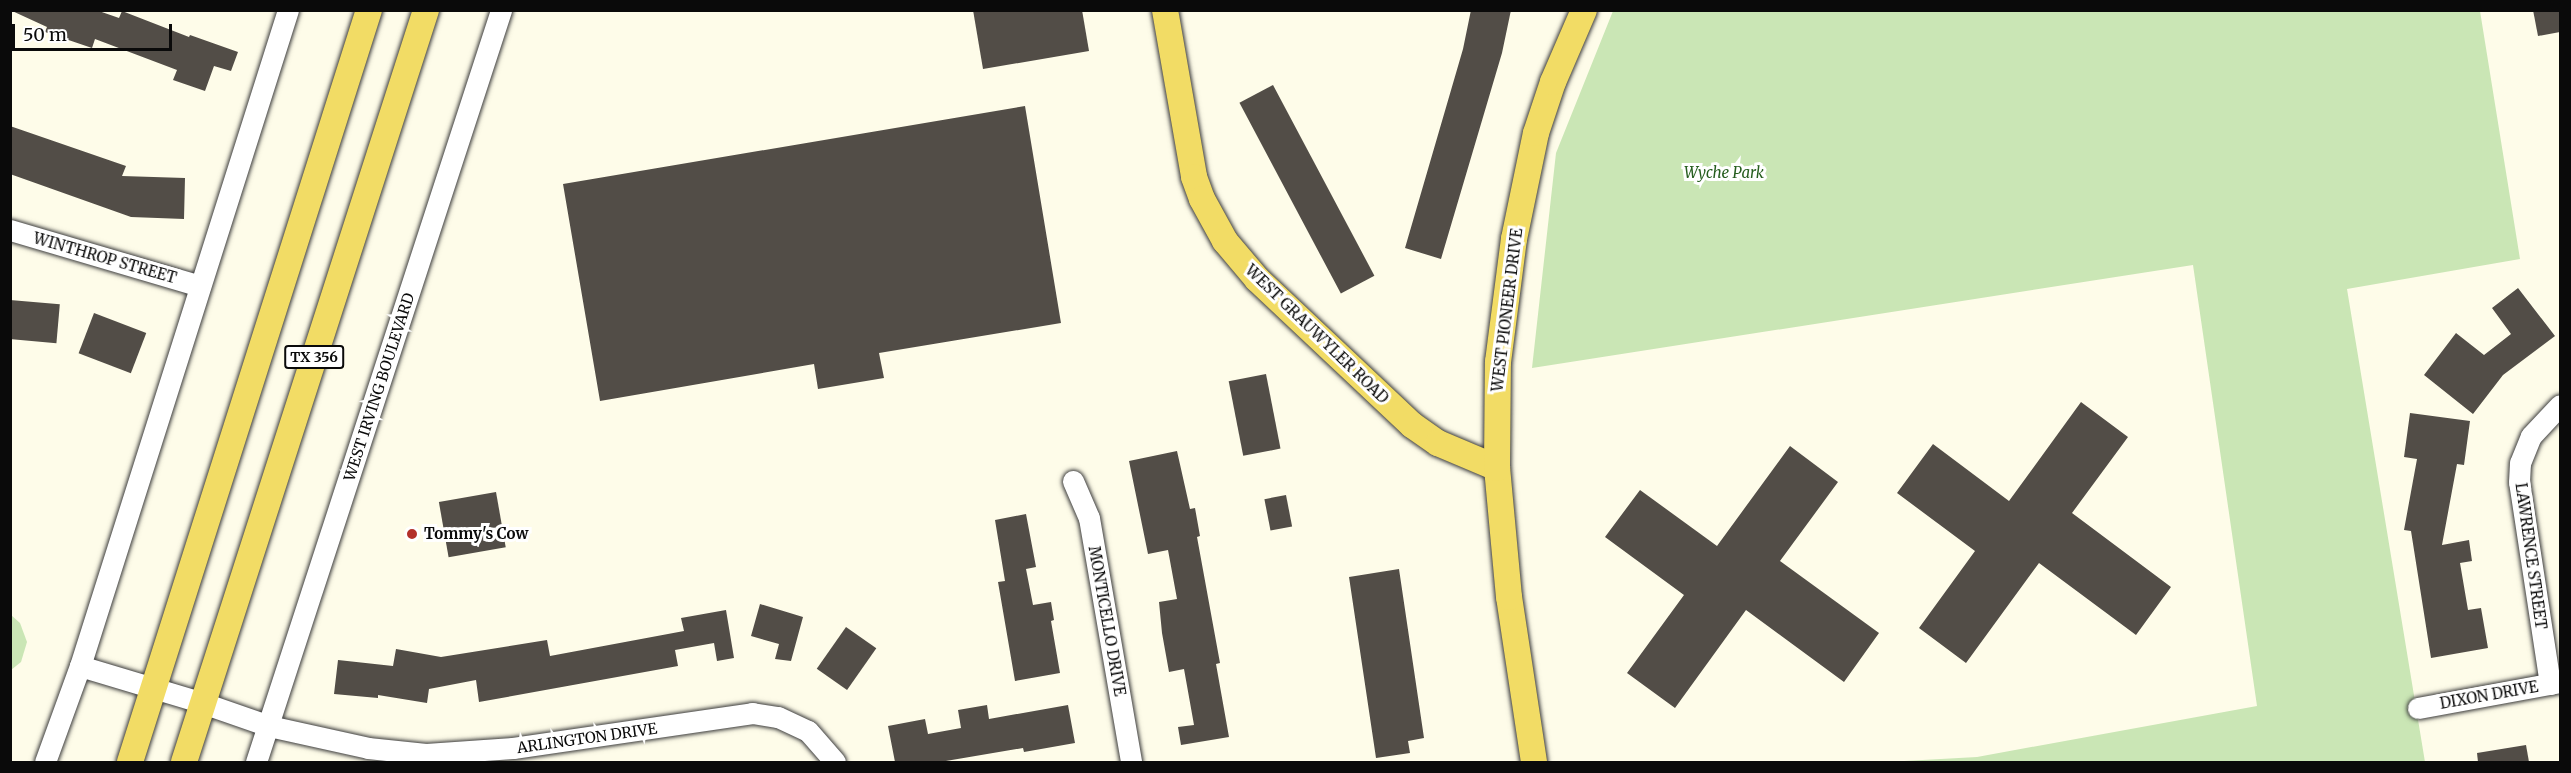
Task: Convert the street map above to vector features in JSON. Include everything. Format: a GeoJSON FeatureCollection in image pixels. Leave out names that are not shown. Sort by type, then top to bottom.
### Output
{"type":"FeatureCollection","features":[{"type":"Feature","properties":{"kind":"main road","name":"TX 356"},"geometry":{"type":"LineString","coordinates":[[130,762],[369,10]]}},
{"type":"Feature","properties":{"kind":"main road","name":"TX 356"},"geometry":{"type":"LineString","coordinates":[[183,762],[426,10]]}},
{"type":"Feature","properties":{"kind":"main road","name":"WEST GRAUWYLER ROAD"},"geometry":{"type":"LineString","coordinates":[[1166,10],[1194,177],[1202,199],[1225,241],[1257,279],[1412,425],[1462,455],[1497,468]]}},
{"type":"Feature","properties":{"kind":"main road","name":"WEST PIONEER DRIVE"},"geometry":{"type":"LineString","coordinates":[[1534,762],[1509,597],[1497,468],[1498,362],[1514,239],[1536,133],[1553,82],[1584,10]]}},
{"type":"Feature","properties":{"kind":"street"},"geometry":{"type":"LineString","coordinates":[[45,762],[80,666],[288,10]]}},
{"type":"Feature","properties":{"kind":"street","name":"WEST IRVING BOULEVARD"},"geometry":{"type":"LineString","coordinates":[[256,762],[501,10]]}},
{"type":"Feature","properties":{"kind":"street","name":"WINTHROP STREET"},"geometry":{"type":"LineString","coordinates":[[10,230],[200,286]]}},
{"type":"Feature","properties":{"kind":"street","name":"LAWRENCE STREET"},"geometry":{"type":"LineString","coordinates":[[2555,683],[2519,482],[2520,463],[2528,443],[2560,405]]}},
{"type":"Feature","properties":{"kind":"street","name":"MONTICELLO DRIVE"},"geometry":{"type":"LineString","coordinates":[[1073,482],[1089,518],[1131,762]]}},
{"type":"Feature","properties":{"kind":"street","name":"ARLINGTON DRIVE"},"geometry":{"type":"LineString","coordinates":[[80,666],[203,703],[269,726],[368,748],[447,754],[524,747],[752,713],[778,717],[808,731],[835,762]]}},
{"type":"Feature","properties":{"kind":"street","name":"DIXON DRIVE"},"geometry":{"type":"LineString","coordinates":[[2418,708],[2555,683]]}},
{"type":"Feature","properties":{"kind":"green space","name":"Wyche Park"},"geometry":{"type":"Polygon","coordinates":[[[1613,11],[2480,11],[2520,259],[2347,289],[2425,762],[1886,762],[1977,757],[2257,706],[2193,265],[1532,368],[1556,153],[1613,11]]]}},
{"type":"Feature","properties":{"kind":"green space"},"geometry":{"type":"Polygon","coordinates":[[[11,615],[20,623],[27,642],[21,662],[11,670],[11,615]]]}},
{"type":"Feature","properties":{"kind":"building"},"geometry":{"type":"Polygon","coordinates":[[[10,10],[96,10],[119,18],[122,11],[189,37],[190,35],[238,52],[231,71],[214,66],[205,91],[173,80],[177,70],[95,39],[92,48],[45,32],[47,27],[10,10]]]}},
{"type":"Feature","properties":{"kind":"building"},"geometry":{"type":"Polygon","coordinates":[[[973,10],[1082,10],[1089,51],[983,69],[973,10]]]}},
{"type":"Feature","properties":{"kind":"building"},"geometry":{"type":"Polygon","coordinates":[[[1471,10],[1511,10],[1502,53],[1441,259],[1405,248],[1463,49],[1471,10]]]}},
{"type":"Feature","properties":{"kind":"building"},"geometry":{"type":"Polygon","coordinates":[[[2533,10],[2560,10],[2560,32],[2538,36],[2533,10]]]}},
{"type":"Feature","properties":{"kind":"building"},"geometry":{"type":"Polygon","coordinates":[[[1273,85],[1374,276],[1341,294],[1239,103],[1273,85]]]}},
{"type":"Feature","properties":{"kind":"building"},"geometry":{"type":"Polygon","coordinates":[[[1025,106],[1061,323],[879,353],[884,378],[818,389],[814,364],[600,401],[563,184],[1025,106]]]}},
{"type":"Feature","properties":{"kind":"building"},"geometry":{"type":"Polygon","coordinates":[[[10,126],[126,166],[122,176],[185,178],[184,219],[131,217],[10,174],[10,126]]]}},
{"type":"Feature","properties":{"kind":"building"},"geometry":{"type":"Polygon","coordinates":[[[2518,288],[2555,336],[2503,375],[2473,414],[2424,375],[2456,333],[2484,355],[2511,334],[2492,308],[2518,288]]]}},
{"type":"Feature","properties":{"kind":"building"},"geometry":{"type":"Polygon","coordinates":[[[10,300],[60,304],[56,343],[10,339],[10,300]]]}},
{"type":"Feature","properties":{"kind":"building"},"geometry":{"type":"Polygon","coordinates":[[[94,313],[146,333],[131,373],[79,353],[94,313]]]}},
{"type":"Feature","properties":{"kind":"building"},"geometry":{"type":"Polygon","coordinates":[[[1266,374],[1281,449],[1243,456],[1229,381],[1266,374]]]}},
{"type":"Feature","properties":{"kind":"building"},"geometry":{"type":"Polygon","coordinates":[[[2081,402],[2128,437],[2072,513],[2171,587],[2136,635],[2039,563],[1966,663],[1919,628],[1975,551],[1897,493],[1933,444],[2009,501],[2081,402]]]}},
{"type":"Feature","properties":{"kind":"building"},"geometry":{"type":"Polygon","coordinates":[[[2410,413],[2470,421],[2464,465],[2457,464],[2442,545],[2469,540],[2472,561],[2460,563],[2468,610],[2481,608],[2488,648],[2431,658],[2411,531],[2404,530],[2417,459],[2404,457],[2410,413]]]}},
{"type":"Feature","properties":{"kind":"building"},"geometry":{"type":"Polygon","coordinates":[[[1790,446],[1838,482],[1780,561],[1879,633],[1844,682],[1746,610],[1675,708],[1627,673],[1684,595],[1605,537],[1640,490],[1717,546],[1790,446]]]}},
{"type":"Feature","properties":{"kind":"building"},"geometry":{"type":"Polygon","coordinates":[[[1177,451],[1190,509],[1195,508],[1200,536],[1197,537],[1220,663],[1216,664],[1229,737],[1181,745],[1178,727],[1194,725],[1184,669],[1169,672],[1159,602],[1177,599],[1168,550],[1148,554],[1129,461],[1177,451]]]}},
{"type":"Feature","properties":{"kind":"building"},"geometry":{"type":"Polygon","coordinates":[[[496,492],[506,547],[449,557],[439,502],[496,492]]]}},
{"type":"Feature","properties":{"kind":"building"},"geometry":{"type":"Polygon","coordinates":[[[1286,495],[1292,526],[1271,531],[1264,499],[1286,495]]]}},
{"type":"Feature","properties":{"kind":"building"},"geometry":{"type":"Polygon","coordinates":[[[1026,514],[1036,567],[1026,569],[1033,605],[1051,602],[1054,620],[1051,621],[1060,673],[1015,681],[998,582],[1005,581],[995,520],[1026,514]]]}},
{"type":"Feature","properties":{"kind":"building"},"geometry":{"type":"Polygon","coordinates":[[[1399,569],[1424,738],[1408,741],[1410,753],[1376,758],[1349,577],[1399,569]]]}},
{"type":"Feature","properties":{"kind":"building"},"geometry":{"type":"Polygon","coordinates":[[[760,604],[803,617],[791,661],[775,659],[779,644],[751,636],[760,604]]]}},
{"type":"Feature","properties":{"kind":"building"},"geometry":{"type":"Polygon","coordinates":[[[726,610],[734,658],[717,661],[714,643],[675,650],[678,666],[479,702],[476,680],[429,689],[427,703],[378,695],[378,698],[334,694],[338,660],[393,666],[396,649],[441,657],[547,640],[550,656],[684,631],[681,618],[726,610]]]}},
{"type":"Feature","properties":{"kind":"building"},"geometry":{"type":"Polygon","coordinates":[[[846,627],[876,648],[847,690],[817,669],[846,627]]]}},
{"type":"Feature","properties":{"kind":"building"},"geometry":{"type":"Polygon","coordinates":[[[987,705],[989,719],[1068,705],[1075,743],[1024,752],[1023,748],[940,762],[895,762],[888,726],[925,719],[928,734],[961,728],[958,710],[987,705]]]}},
{"type":"Feature","properties":{"kind":"building"},"geometry":{"type":"Polygon","coordinates":[[[2526,745],[2529,762],[2478,762],[2477,753],[2526,745]]]}},
{"type":"Feature","properties":{"kind":"place","name":"Tommy's Cow"},"geometry":{"type":"Point","coordinates":[412,534]}}]}
